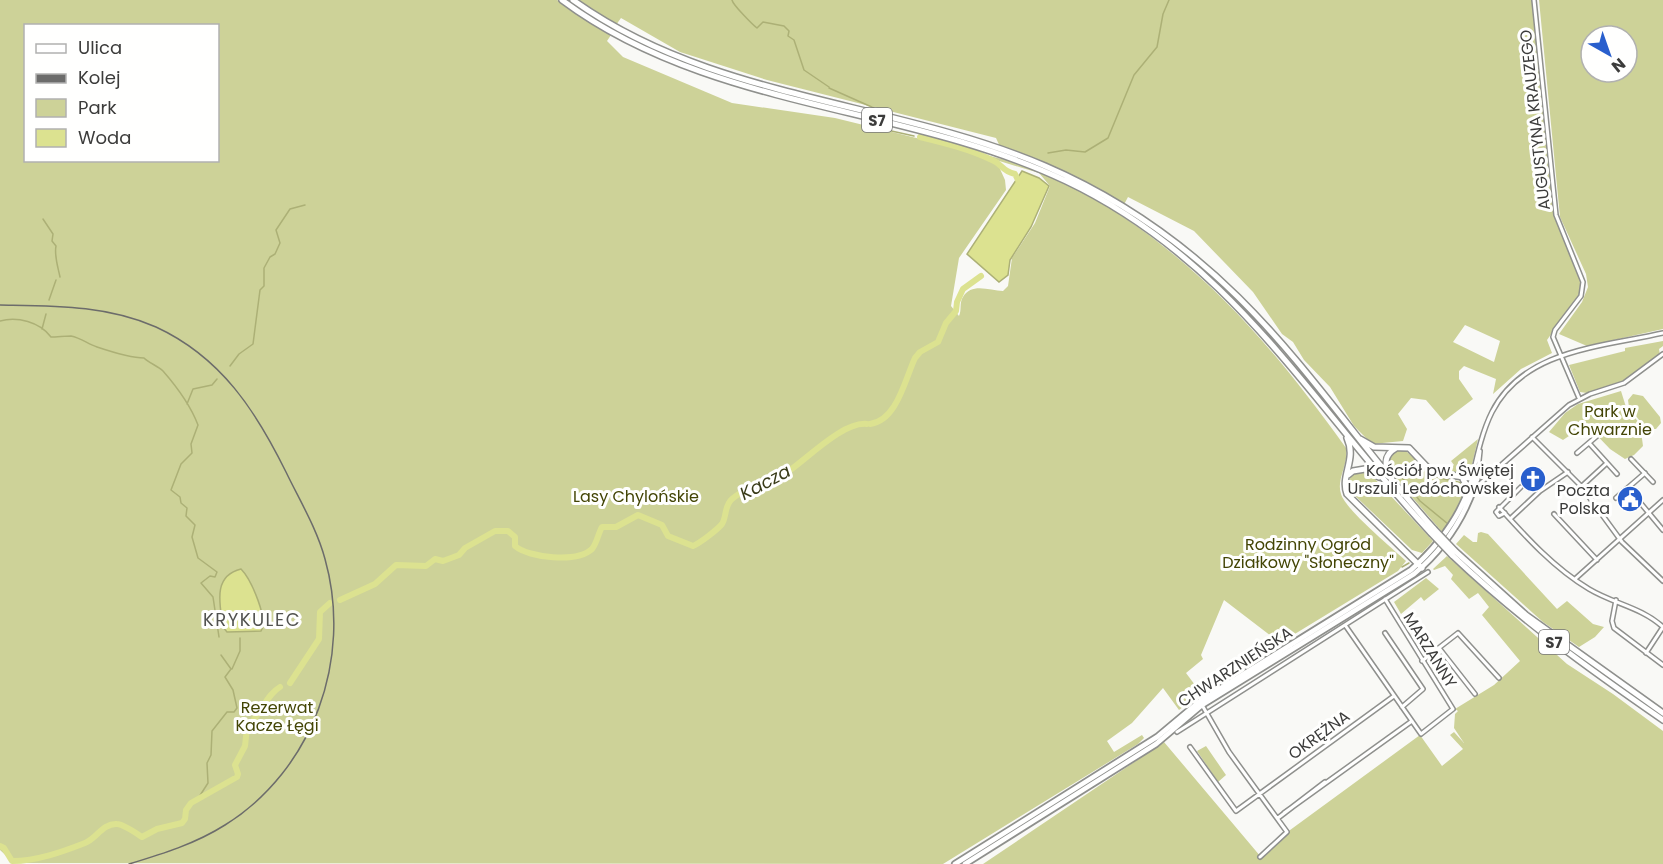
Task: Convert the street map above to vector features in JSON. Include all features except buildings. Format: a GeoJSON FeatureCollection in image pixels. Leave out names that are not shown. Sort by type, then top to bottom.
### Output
{"type":"FeatureCollection","features":[{"type":"Feature","properties":{"kind":"highway","name":"S7"},"geometry":{"type":"LineString","coordinates":[[562,0],[617,36],[688,68],[747,87],[981,148],[1026,164],[1090,194],[1145,227],[1217,284],[1273,344],[1344,431],[1432,531],[1498,598],[1546,637],[1663,720]]}},
{"type":"Feature","properties":{"kind":"highway","name":"S7"},"geometry":{"type":"LineString","coordinates":[[573,0],[621,31],[697,65],[969,138],[1036,162],[1099,192],[1175,241],[1233,292],[1274,335],[1390,483]]}},
{"type":"Feature","properties":{"kind":"highway"},"geometry":{"type":"LineString","coordinates":[[1344,431],[1352,452],[1345,486],[1349,496],[1420,566]]}},
{"type":"Feature","properties":{"kind":"highway"},"geometry":{"type":"LineString","coordinates":[[1352,433],[1370,446],[1409,448],[1432,471],[1463,479],[1474,479]]}},
{"type":"Feature","properties":{"kind":"highway"},"geometry":{"type":"LineString","coordinates":[[1390,483],[1386,462],[1391,452],[1398,447]]}},
{"type":"Feature","properties":{"kind":"highway"},"geometry":{"type":"LineString","coordinates":[[1347,477],[1353,471],[1365,469],[1390,483]]}},
{"type":"Feature","properties":{"kind":"highway"},"geometry":{"type":"LineString","coordinates":[[1463,479],[1471,490]]}},
{"type":"Feature","properties":{"kind":"highway","name":"S7"},"geometry":{"type":"LineString","coordinates":[[1454,553],[1534,621],[1663,713]]}},
{"type":"Feature","properties":{"kind":"main road","name":"CHWARZNIEŃSKA"},"geometry":{"type":"LineString","coordinates":[[955,864],[1157,737],[1201,703],[1381,596],[1420,566],[1453,534],[1474,479]]}},
{"type":"Feature","properties":{"kind":"main road","name":"CHWARZNIEŃSKA"},"geometry":{"type":"LineString","coordinates":[[965,864],[1156,744],[1201,703]]}},
{"type":"Feature","properties":{"kind":"street","name":"AUGUSTYNA KRAUZEGO"},"geometry":{"type":"LineString","coordinates":[[1534,0],[1556,215],[1583,282],[1581,296],[1554,333],[1554,342],[1579,398]]}},
{"type":"Feature","properties":{"kind":"street","name":"CHWARZNIEŃSKA"},"geometry":{"type":"LineString","coordinates":[[1474,479],[1487,423],[1505,392],[1531,368],[1560,356],[1663,333]]}},
{"type":"Feature","properties":{"kind":"street","name":"CHWARZNIEŃSKA"},"geometry":{"type":"LineString","coordinates":[[1471,490],[1561,410],[1579,398],[1629,380],[1663,354]]}},
{"type":"Feature","properties":{"kind":"street"},"geometry":{"type":"LineString","coordinates":[[1577,453],[1597,436]]}},
{"type":"Feature","properties":{"kind":"street"},"geometry":{"type":"LineString","coordinates":[[1532,437],[1581,486],[1620,539],[1663,581]]}},
{"type":"Feature","properties":{"kind":"street"},"geometry":{"type":"LineString","coordinates":[[1589,443],[1617,474]]}},
{"type":"Feature","properties":{"kind":"street"},"geometry":{"type":"LineString","coordinates":[[1631,459],[1653,482]]}},
{"type":"Feature","properties":{"kind":"street"},"geometry":{"type":"LineString","coordinates":[[1581,486],[1607,463]]}},
{"type":"Feature","properties":{"kind":"street"},"geometry":{"type":"LineString","coordinates":[[1510,519],[1540,491],[1568,472]]}},
{"type":"Feature","properties":{"kind":"street"},"geometry":{"type":"LineString","coordinates":[[1616,498],[1645,473]]}},
{"type":"Feature","properties":{"kind":"street","name":"CHWARZNIEŃSKA"},"geometry":{"type":"LineString","coordinates":[[1474,479],[1488,474]]}},
{"type":"Feature","properties":{"kind":"street"},"geometry":{"type":"LineString","coordinates":[[1504,513],[1501,516],[1497,515],[1499,507],[1521,487]]}},
{"type":"Feature","properties":{"kind":"street"},"geometry":{"type":"LineString","coordinates":[[1628,488],[1663,530]]}},
{"type":"Feature","properties":{"kind":"street"},"geometry":{"type":"LineString","coordinates":[[1575,579],[1663,500]]}},
{"type":"Feature","properties":{"kind":"street"},"geometry":{"type":"LineString","coordinates":[[1499,507],[1546,557],[1590,590],[1644,612],[1663,627],[1646,654]]}},
{"type":"Feature","properties":{"kind":"street"},"geometry":{"type":"LineString","coordinates":[[1554,514],[1597,560]]}},
{"type":"Feature","properties":{"kind":"street","name":"CHWARZNIEŃSKA"},"geometry":{"type":"LineString","coordinates":[[1177,732],[1428,572]]}},
{"type":"Feature","properties":{"kind":"street","name":"MARZANNY"},"geometry":{"type":"LineString","coordinates":[[1385,599],[1453,710],[1421,734],[1412,721]]}},
{"type":"Feature","properties":{"kind":"street"},"geometry":{"type":"LineString","coordinates":[[1616,600],[1613,626],[1663,665]]}},
{"type":"Feature","properties":{"kind":"street"},"geometry":{"type":"LineString","coordinates":[[1278,819],[1412,721],[1345,625]]}},
{"type":"Feature","properties":{"kind":"street"},"geometry":{"type":"LineString","coordinates":[[1385,633],[1423,688],[1420,694],[1402,707]]}},
{"type":"Feature","properties":{"kind":"street"},"geometry":{"type":"LineString","coordinates":[[1422,661],[1458,633],[1499,678]]}},
{"type":"Feature","properties":{"kind":"street"},"geometry":{"type":"LineString","coordinates":[[1439,648],[1475,694]]}},
{"type":"Feature","properties":{"kind":"street","name":"OKRĘŻNA"},"geometry":{"type":"LineString","coordinates":[[1190,747],[1234,810],[1238,811],[1394,696]]}},
{"type":"Feature","properties":{"kind":"street"},"geometry":{"type":"LineString","coordinates":[[1201,703],[1229,752],[1287,832],[1260,856]]}},
{"type":"Feature","properties":{"kind":"green space","name":"Lasy Chylońskie"},"geometry":{"type":"Polygon","coordinates":[[[0,0],[557,0],[611,35],[607,41],[623,57],[732,103],[835,118],[1006,160],[996,138],[767,80],[680,52],[621,18],[616,25],[578,0],[1532,0],[1555,216],[1581,278],[1580,293],[1547,340],[1552,353],[1521,369],[1493,394],[1496,379],[1464,366],[1459,371],[1459,379],[1473,399],[1444,421],[1426,400],[1411,398],[1398,414],[1407,429],[1403,441],[1372,444],[1354,426],[1330,387],[1304,360],[1293,342],[1282,334],[1253,292],[1194,231],[1128,197],[1119,214],[1154,239],[1216,292],[1244,320],[1296,381],[1346,448],[1340,488],[1345,501],[1360,519],[1406,561],[1398,571],[1280,643],[1224,600],[1201,655],[1203,659],[1186,673],[1201,693],[1179,710],[1163,688],[1132,723],[1107,741],[1114,752],[1142,735],[1144,738],[1138,744],[943,864],[14,863],[0,850],[0,0]],[[996,160],[1005,180],[1006,190],[959,258],[951,306],[959,316],[962,299],[967,292],[981,288],[1003,291],[1008,286],[1012,258],[1035,223],[1050,186],[1039,173],[996,160]],[[1465,325],[1453,342],[1494,362],[1500,341],[1465,325]]]}},
{"type":"Feature","properties":{"kind":"green space"},"geometry":{"type":"Polygon","coordinates":[[[1539,0],[1663,0],[1663,329],[1587,346],[1559,334],[1582,302],[1588,287],[1586,274],[1560,217],[1539,0]]]}},
{"type":"Feature","properties":{"kind":"green space"},"geometry":{"type":"Polygon","coordinates":[[[1663,341],[1663,346],[1659,349],[1660,355],[1629,379],[1587,393],[1580,392],[1569,365],[1625,351],[1625,348],[1663,341]]]}},
{"type":"Feature","properties":{"kind":"green space","name":"Park w Chwarznie"},"geometry":{"type":"Polygon","coordinates":[[[1621,391],[1626,407],[1640,424],[1643,446],[1634,455],[1625,459],[1610,449],[1588,426],[1573,438],[1569,436],[1563,440],[1549,432],[1565,413],[1578,404],[1621,391]]]}},
{"type":"Feature","properties":{"kind":"green space"},"geometry":{"type":"Polygon","coordinates":[[[1633,394],[1643,396],[1660,417],[1661,423],[1656,429],[1646,429],[1629,407],[1628,400],[1633,394]]]}},
{"type":"Feature","properties":{"kind":"green space"},"geometry":{"type":"Polygon","coordinates":[[[1478,439],[1470,473],[1461,475],[1447,471],[1454,465],[1451,461],[1478,439]]]}},
{"type":"Feature","properties":{"kind":"green space"},"geometry":{"type":"Polygon","coordinates":[[[1395,451],[1406,451],[1430,473],[1461,482],[1463,496],[1443,533],[1392,474],[1387,464],[1395,451]]]}},
{"type":"Feature","properties":{"kind":"green space"},"geometry":{"type":"Polygon","coordinates":[[[1364,472],[1375,479],[1433,541],[1422,553],[1412,550],[1351,492],[1350,478],[1355,473],[1364,472]]]}},
{"type":"Feature","properties":{"kind":"green space"},"geometry":{"type":"Polygon","coordinates":[[[1478,533],[1488,534],[1557,609],[1567,601],[1593,624],[1604,627],[1595,637],[1579,647],[1543,622],[1456,544],[1464,535],[1473,542],[1477,542],[1478,533]]]}},
{"type":"Feature","properties":{"kind":"green space"},"geometry":{"type":"Polygon","coordinates":[[[1447,556],[1567,664],[1663,731],[1663,864],[983,864],[1164,742],[1261,857],[1286,833],[1420,735],[1442,766],[1463,749],[1450,735],[1454,732],[1464,743],[1454,728],[1455,714],[1458,711],[1455,709],[1494,685],[1520,661],[1482,615],[1489,607],[1478,593],[1469,599],[1451,579],[1453,575],[1445,566],[1433,569],[1447,556]]]}},
{"type":"Feature","properties":{"kind":"green space"},"geometry":{"type":"Polygon","coordinates":[[[1426,578],[1439,589],[1424,601],[1421,597],[1401,614],[1394,602],[1426,578]]]}},
{"type":"Feature","properties":{"kind":"green space"},"geometry":{"type":"Polygon","coordinates":[[[1206,746],[1226,775],[1218,782],[1197,751],[1206,746]]]}},
{"type":"Feature","properties":{"kind":"water"},"geometry":{"type":"Polygon","coordinates":[[[1022,171],[1039,178],[1049,186],[1031,227],[1010,260],[1008,275],[999,282],[967,254],[1022,171]]]}},
{"type":"Feature","properties":{"kind":"water"},"geometry":{"type":"Polygon","coordinates":[[[241,569],[261,609],[263,626],[261,631],[227,632],[223,627],[220,601],[222,585],[226,578],[241,569]]]}},
{"type":"Feature","properties":{"kind":"waterway","name":"Kacza"},"geometry":{"type":"LineString","coordinates":[[732,0],[757,28],[763,22],[784,26],[789,31],[788,36],[794,40],[804,70],[829,87]]}},
{"type":"Feature","properties":{"kind":"waterway"},"geometry":{"type":"LineString","coordinates":[[1048,153],[1066,150],[1085,152],[1108,138],[1134,75],[1157,47],[1163,14],[1169,0]]}},
{"type":"Feature","properties":{"kind":"waterway","name":"Kacza"},"geometry":{"type":"LineString","coordinates":[[829,88],[874,108]]}},
{"type":"Feature","properties":{"kind":"waterway","name":"Kacza"},"geometry":{"type":"LineString","coordinates":[[879,124],[887,130],[914,136]]}},
{"type":"Feature","properties":{"kind":"waterway","name":"Kacza"},"geometry":{"type":"LineString","coordinates":[[920,137],[966,149],[992,160],[1015,174],[1019,182]]}},
{"type":"Feature","properties":{"kind":"waterway"},"geometry":{"type":"LineString","coordinates":[[230,366],[239,354],[253,344],[260,290],[264,286],[264,268],[280,243],[276,230],[290,209],[305,205]]}},
{"type":"Feature","properties":{"kind":"waterway"},"geometry":{"type":"LineString","coordinates":[[43,219],[53,234],[52,241],[56,246],[60,277]]}},
{"type":"Feature","properties":{"kind":"waterway","name":"Kacza"},"geometry":{"type":"LineString","coordinates":[[870,424],[887,415],[899,398],[915,358],[920,352],[938,342],[946,323],[956,311],[963,289],[981,276]]}},
{"type":"Feature","properties":{"kind":"waterway"},"geometry":{"type":"LineString","coordinates":[[49,300],[56,280]]}},
{"type":"Feature","properties":{"kind":"waterway"},"geometry":{"type":"LineString","coordinates":[[42,329],[46,314]]}},
{"type":"Feature","properties":{"kind":"waterway"},"geometry":{"type":"LineString","coordinates":[[0,321],[21,320],[41,327],[51,337],[71,336],[127,356],[144,358],[163,371],[183,396],[198,425],[191,444],[192,453],[181,464],[171,490],[180,497],[181,503],[187,508],[186,516],[195,525],[192,537],[198,558],[217,572],[215,577],[210,576],[201,583],[213,597],[219,637]]}},
{"type":"Feature","properties":{"kind":"waterway"},"geometry":{"type":"LineString","coordinates":[[187,404],[193,389],[212,385],[217,379]]}},
{"type":"Feature","properties":{"kind":"waterway","name":"Kacza"},"geometry":{"type":"LineString","coordinates":[[340,600],[375,584],[396,565],[426,566],[435,559],[443,561],[459,555],[465,548],[495,531],[508,531],[515,537],[515,546],[531,554],[553,557],[576,556],[592,549],[602,527],[616,527],[638,515],[662,525],[668,536],[693,546],[722,524],[732,499],[752,487],[786,473],[836,435],[857,425],[867,424]]}},
{"type":"Feature","properties":{"kind":"waterway"},"geometry":{"type":"LineString","coordinates":[[1390,462],[1420,501],[1448,524]]}},
{"type":"Feature","properties":{"kind":"waterway"},"geometry":{"type":"LineString","coordinates":[[1427,475],[1461,483],[1464,489],[1462,500]]}},
{"type":"Feature","properties":{"kind":"waterway"},"geometry":{"type":"LineString","coordinates":[[1444,529],[1455,515]]}},
{"type":"Feature","properties":{"kind":"waterway"},"geometry":{"type":"LineString","coordinates":[[1421,556],[1435,541]]}},
{"type":"Feature","properties":{"kind":"waterway"},"geometry":{"type":"LineString","coordinates":[[1402,567],[1409,563]]}},
{"type":"Feature","properties":{"kind":"waterway","name":"Kacza"},"geometry":{"type":"LineString","coordinates":[[290,683],[319,639],[320,612],[330,603]]}},
{"type":"Feature","properties":{"kind":"waterway"},"geometry":{"type":"LineString","coordinates":[[232,669],[240,651],[240,638]]}},
{"type":"Feature","properties":{"kind":"waterway"},"geometry":{"type":"LineString","coordinates":[[199,797],[208,783],[207,763],[211,755],[212,731],[227,712],[234,712],[237,708],[233,690],[225,677],[231,669],[221,655]]}},
{"type":"Feature","properties":{"kind":"waterway","name":"Kacza"},"geometry":{"type":"LineString","coordinates":[[0,846],[4,848],[12,861],[40,858],[85,843],[112,824],[123,825],[142,837],[157,829],[182,823],[191,803],[237,777],[235,765],[245,746],[247,727],[271,695],[280,687]]}},
{"type":"Feature","properties":{"kind":"railway"},"geometry":{"type":"LineString","coordinates":[[0,305],[80,308],[118,314],[156,327],[179,339],[200,354],[234,388],[262,428],[308,515],[325,559],[332,597],[334,635],[329,673],[318,709],[303,743],[282,774],[256,802],[225,825],[190,843],[129,864]]}},
{"type":"Feature","properties":{"kind":"place","name":"Kościół pw. Świętej Urszuli Ledóchowskej"},"geometry":{"type":"Point","coordinates":[1533,479]}},
{"type":"Feature","properties":{"kind":"place","name":"Poczta Polska"},"geometry":{"type":"Point","coordinates":[1630,499]}},
{"type":"Feature","properties":{"kind":"district","name":"KRYKULEC"},"geometry":{"type":"Point","coordinates":[252,619]}},
{"type":"Feature","properties":{"kind":"park label","name":"Rodzinny Ogród Działkowy \"Słoneczny\""},"geometry":{"type":"Point","coordinates":[1308,553]}},
{"type":"Feature","properties":{"kind":"park label","name":"Rezerwat Kacze Łęgi"},"geometry":{"type":"Point","coordinates":[277,716]}}]}
